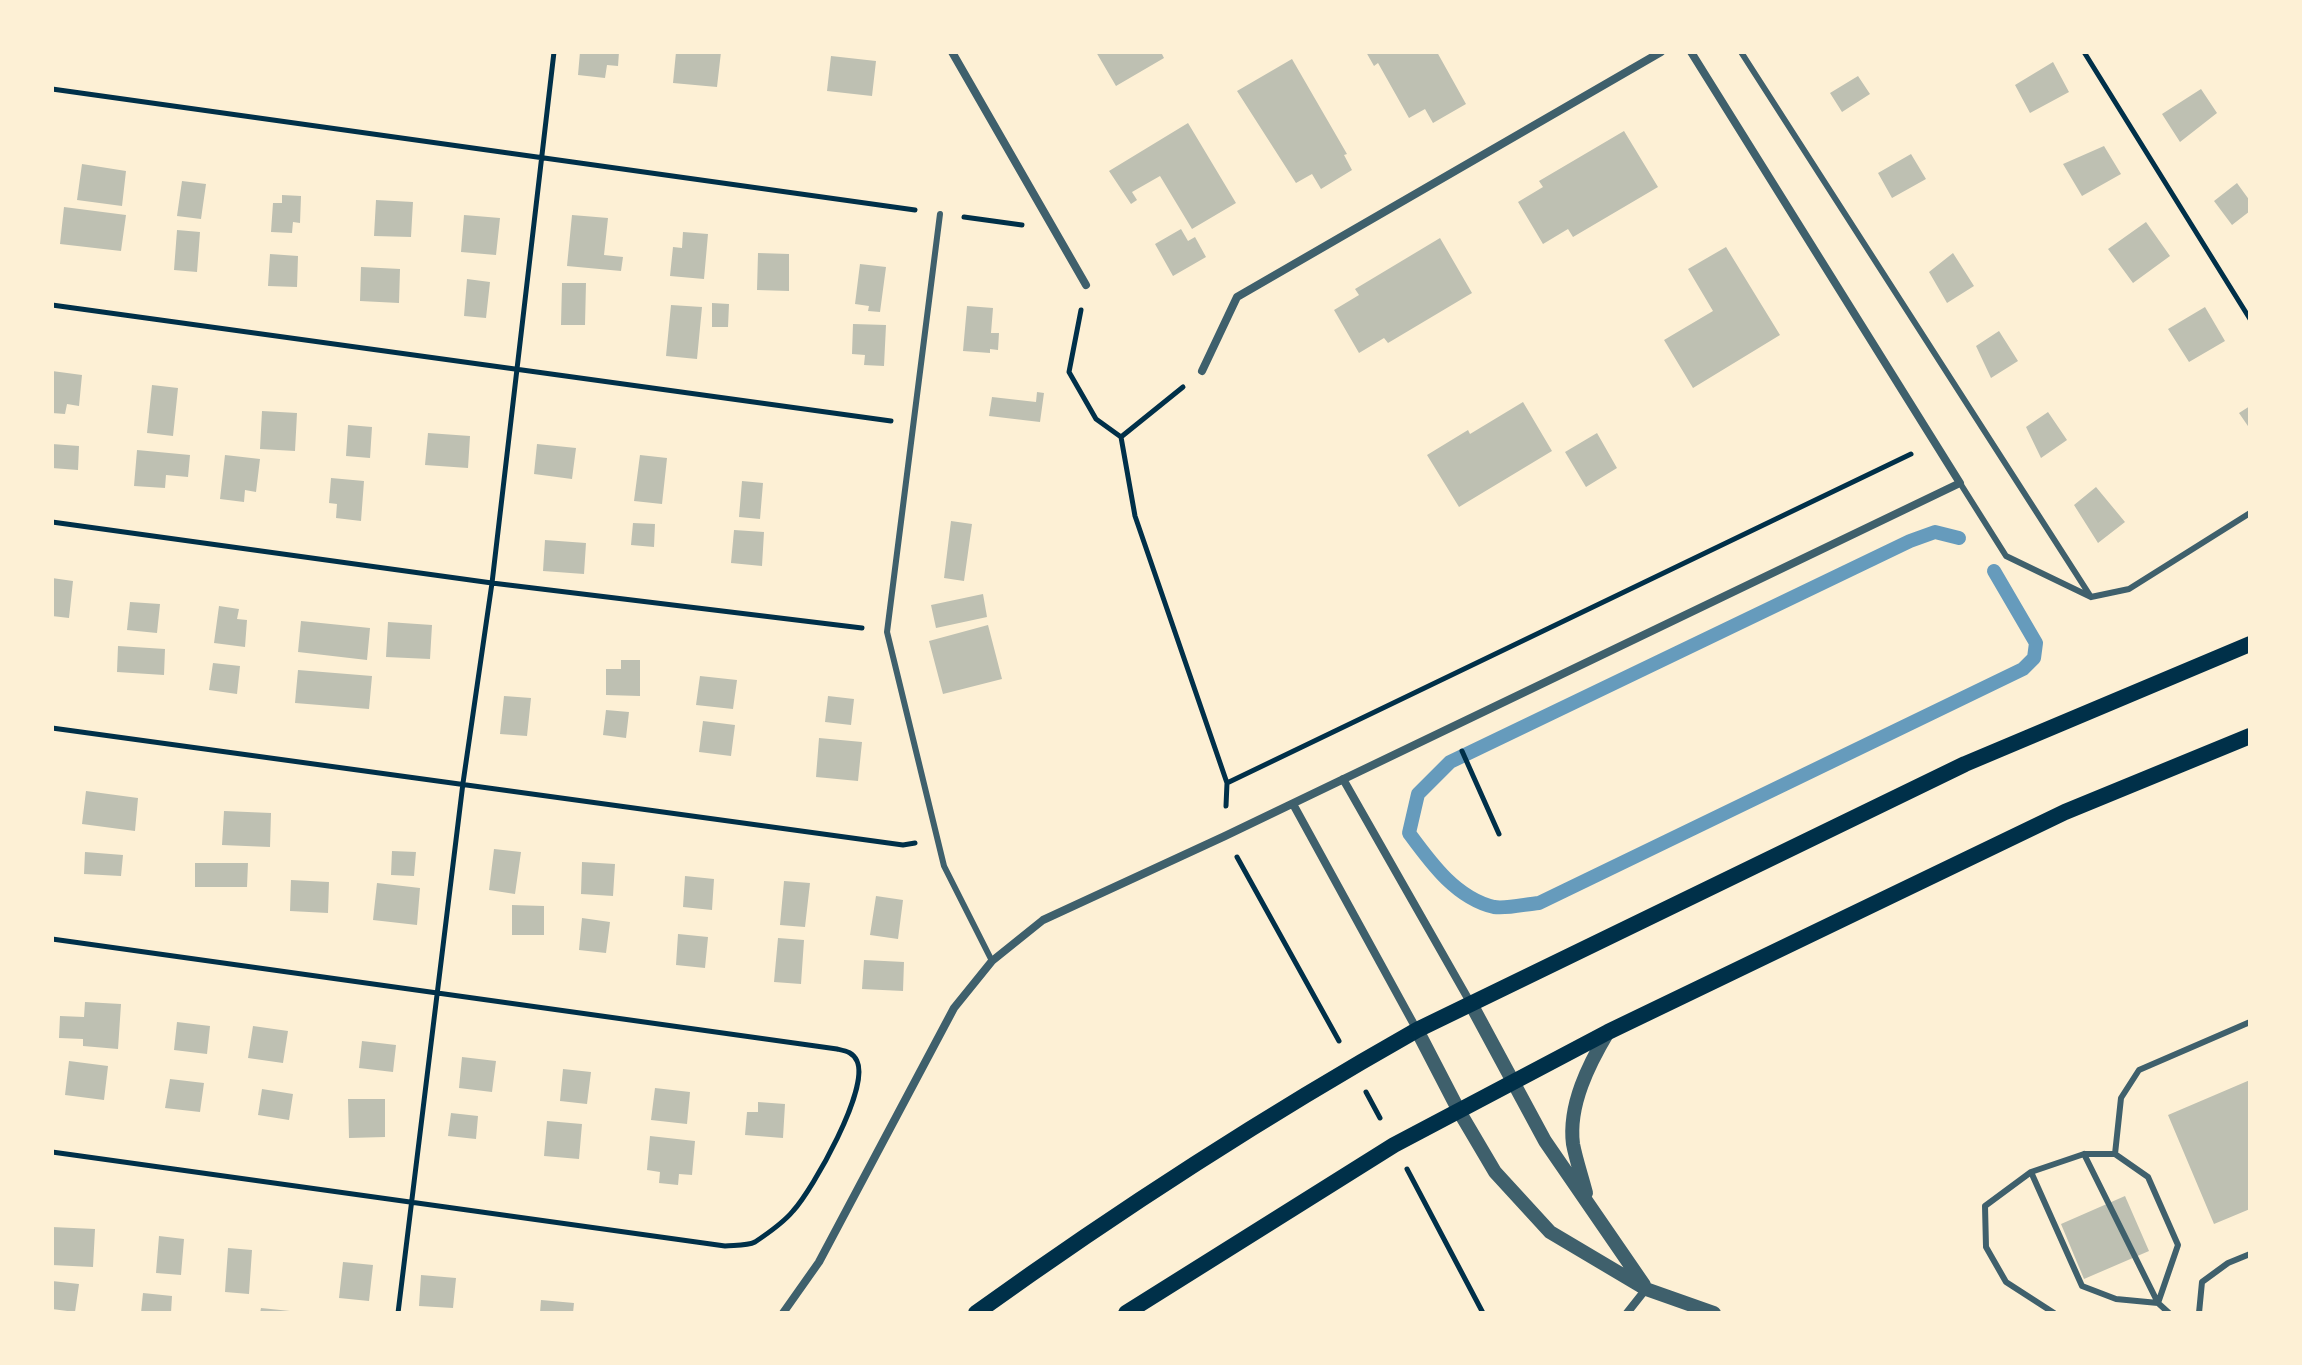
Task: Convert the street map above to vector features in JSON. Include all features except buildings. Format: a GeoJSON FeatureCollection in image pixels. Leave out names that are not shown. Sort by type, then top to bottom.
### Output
{"type":"FeatureCollection","features":[{"type":"Feature","properties":{"kind":"main road"},"geometry":{"type":"LineString","coordinates":[[976,1313],[1095,1227],[1353,1066],[1470,1002],[1965,764],[2250,644]]}},
{"type":"Feature","properties":{"kind":"main road"},"geometry":{"type":"LineString","coordinates":[[1126,1313],[1394,1145],[1608,1032],[2065,812],[2250,736]]}},
{"type":"Feature","properties":{"kind":"street"},"geometry":{"type":"LineString","coordinates":[[952,52],[1086,285]]}},
{"type":"Feature","properties":{"kind":"street"},"geometry":{"type":"LineString","coordinates":[[1202,371],[1237,297],[1661,52]]}},
{"type":"Feature","properties":{"kind":"street"},"geometry":{"type":"LineString","coordinates":[[783,1313],[819,1262],[954,1008],[992,961],[1043,920],[1293,804],[1960,483],[1691,52]]}},
{"type":"Feature","properties":{"kind":"street"},"geometry":{"type":"LineString","coordinates":[[1343,779],[1545,1141],[1646,1289]]}},
{"type":"Feature","properties":{"kind":"street"},"geometry":{"type":"LineString","coordinates":[[1293,804],[1495,1172],[1550,1232],[1646,1289],[1714,1313]]}},
{"type":"Feature","properties":{"kind":"street"},"geometry":{"type":"LineString","coordinates":[[1588,1201],[1573,1142],[1575,1108],[1589,1064],[1608,1032]]}},
{"type":"Feature","properties":{"kind":"street"},"geometry":{"type":"LineString","coordinates":[[1627,1313],[1646,1289]]}},
{"type":"Feature","properties":{"kind":"lane"},"geometry":{"type":"LineString","coordinates":[[1741,52],[2091,597]]}},
{"type":"Feature","properties":{"kind":"lane"},"geometry":{"type":"LineString","coordinates":[[940,214],[887,632],[935,839],[944,866],[992,961]]}},
{"type":"Feature","properties":{"kind":"lane"},"geometry":{"type":"LineString","coordinates":[[1960,483],[2006,556],[2091,597],[2129,589],[2250,513]]}},
{"type":"Feature","properties":{"kind":"lane"},"geometry":{"type":"LineString","coordinates":[[2115,1154],[2121,1098],[2139,1070],[2250,1022]]}},
{"type":"Feature","properties":{"kind":"lane"},"geometry":{"type":"LineString","coordinates":[[2084,1154],[2158,1303],[2169,1313]]}},
{"type":"Feature","properties":{"kind":"lane"},"geometry":{"type":"LineString","coordinates":[[2054,1313],[2006,1282],[1986,1247],[1985,1206],[2031,1172],[2084,1154],[2115,1154],[2148,1177],[2178,1245],[2158,1303]]}},
{"type":"Feature","properties":{"kind":"lane"},"geometry":{"type":"LineString","coordinates":[[2031,1172],[2082,1286],[2116,1299],[2158,1303]]}},
{"type":"Feature","properties":{"kind":"lane"},"geometry":{"type":"LineString","coordinates":[[2199,1313],[2202,1282],[2228,1263],[2250,1254]]}},
{"type":"Feature","properties":{"kind":"path"},"geometry":{"type":"LineString","coordinates":[[398,1313],[463,783],[492,583],[554,52]]}},
{"type":"Feature","properties":{"kind":"path"},"geometry":{"type":"LineString","coordinates":[[2084,52],[2250,319]]}},
{"type":"Feature","properties":{"kind":"path"},"geometry":{"type":"LineString","coordinates":[[52,89],[1054,230]]}},
{"type":"Feature","properties":{"kind":"path"},"geometry":{"type":"LineString","coordinates":[[1086,285],[1069,372],[1096,419],[1121,437],[1135,516],[1227,783],[1225,836]]}},
{"type":"Feature","properties":{"kind":"path"},"geometry":{"type":"LineString","coordinates":[[52,305],[914,424]]}},
{"type":"Feature","properties":{"kind":"path"},"geometry":{"type":"LineString","coordinates":[[1121,437],[1202,371]]}},
{"type":"Feature","properties":{"kind":"path"},"geometry":{"type":"LineString","coordinates":[[1227,783],[1933,443]]}},
{"type":"Feature","properties":{"kind":"path"},"geometry":{"type":"LineString","coordinates":[[52,522],[492,583],[887,632]]}},
{"type":"Feature","properties":{"kind":"path"},"geometry":{"type":"LineString","coordinates":[[52,728],[903,845],[935,839]]}},
{"type":"Feature","properties":{"kind":"path"},"geometry":{"type":"LineString","coordinates":[[1459,745],[1499,834]]}},
{"type":"Feature","properties":{"kind":"path"},"geometry":{"type":"LineString","coordinates":[[52,939],[837,1049],[850,1052],[858,1062],[859,1078],[855,1098],[828,1156],[793,1212],[752,1243],[725,1246],[52,1152]]}},
{"type":"Feature","properties":{"kind":"waterway"},"geometry":{"type":"LineString","coordinates":[[1959,538],[1935,532],[1910,541],[1450,762],[1418,794],[1409,833],[1446,878],[1468,896],[1494,907],[1539,903],[2023,669],[2034,658],[2036,643],[1994,571]]}}]}
